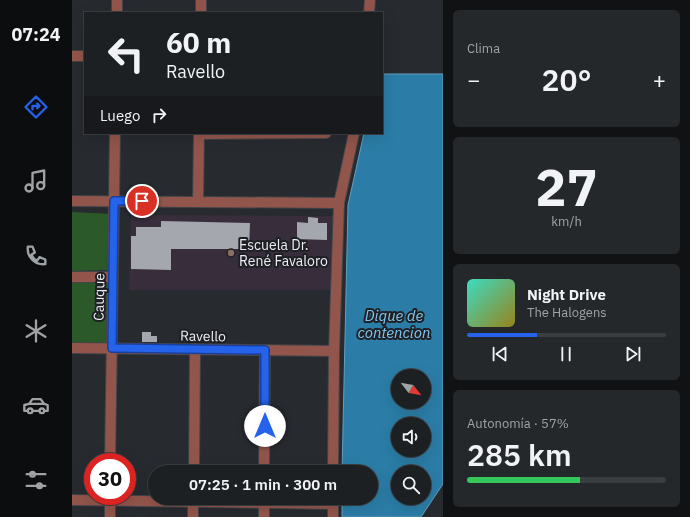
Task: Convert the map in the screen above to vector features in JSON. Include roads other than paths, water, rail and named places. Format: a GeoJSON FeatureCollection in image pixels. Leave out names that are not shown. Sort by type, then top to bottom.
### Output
{"type":"FeatureCollection","features":[{"type":"Feature","properties":{"kind":"street"},"geometry":{"type":"LineString","coordinates":[[116,12],[117,0]]}},
{"type":"Feature","properties":{"kind":"street"},"geometry":{"type":"LineString","coordinates":[[201,0],[201,12]]}},
{"type":"Feature","properties":{"kind":"street"},"geometry":{"type":"LineString","coordinates":[[369,12],[370,0]]}},
{"type":"Feature","properties":{"kind":"street"},"geometry":{"type":"LineString","coordinates":[[72,56],[84,56]]}},
{"type":"Feature","properties":{"kind":"street","name":"Cauque"},"geometry":{"type":"LineString","coordinates":[[110,453],[115,134]]}},
{"type":"Feature","properties":{"kind":"street"},"geometry":{"type":"LineString","coordinates":[[198,202],[199,134]]}},
{"type":"Feature","properties":{"kind":"street"},"geometry":{"type":"LineString","coordinates":[[333,465],[334,351],[338,204],[354,134]]}},
{"type":"Feature","properties":{"kind":"street"},"geometry":{"type":"LineString","coordinates":[[72,201],[338,204]]}},
{"type":"Feature","properties":{"kind":"street"},"geometry":{"type":"LineString","coordinates":[[72,277],[113,277]]}},
{"type":"Feature","properties":{"kind":"street","name":"Ravello"},"geometry":{"type":"LineString","coordinates":[[72,348],[334,351]]}},
{"type":"Feature","properties":{"kind":"street"},"geometry":{"type":"LineString","coordinates":[[194,465],[195,349]]}},
{"type":"Feature","properties":{"kind":"street"},"geometry":{"type":"LineString","coordinates":[[264,465],[265,350]]}},
{"type":"Feature","properties":{"kind":"street"},"geometry":{"type":"LineString","coordinates":[[72,500],[84,499]]}},
{"type":"Feature","properties":{"kind":"street"},"geometry":{"type":"LineString","coordinates":[[136,499],[148,499]]}},
{"type":"Feature","properties":{"kind":"street"},"geometry":{"type":"LineString","coordinates":[[110,505],[110,517]]}},
{"type":"Feature","properties":{"kind":"street"},"geometry":{"type":"LineString","coordinates":[[193,505],[193,517]]}},
{"type":"Feature","properties":{"kind":"street"},"geometry":{"type":"LineString","coordinates":[[264,505],[264,517]]}},
{"type":"Feature","properties":{"kind":"street"},"geometry":{"type":"LineString","coordinates":[[333,505],[333,517]]}},
{"type":"Feature","properties":{"kind":"water","name":"Dique de contencion"},"geometry":{"type":"Polygon","coordinates":[[[383,74],[443,74],[443,484],[431,502],[431,465],[391,465],[391,505],[429,505],[421,517],[342,517],[342,505],[378,505],[378,465],[342,465],[348,205],[364,134],[383,134],[383,74]]]}},
{"type":"Feature","properties":{"kind":"place","name":"Escuela Dr. René Favaloro"},"geometry":{"type":"Point","coordinates":[231,253]}}]}
